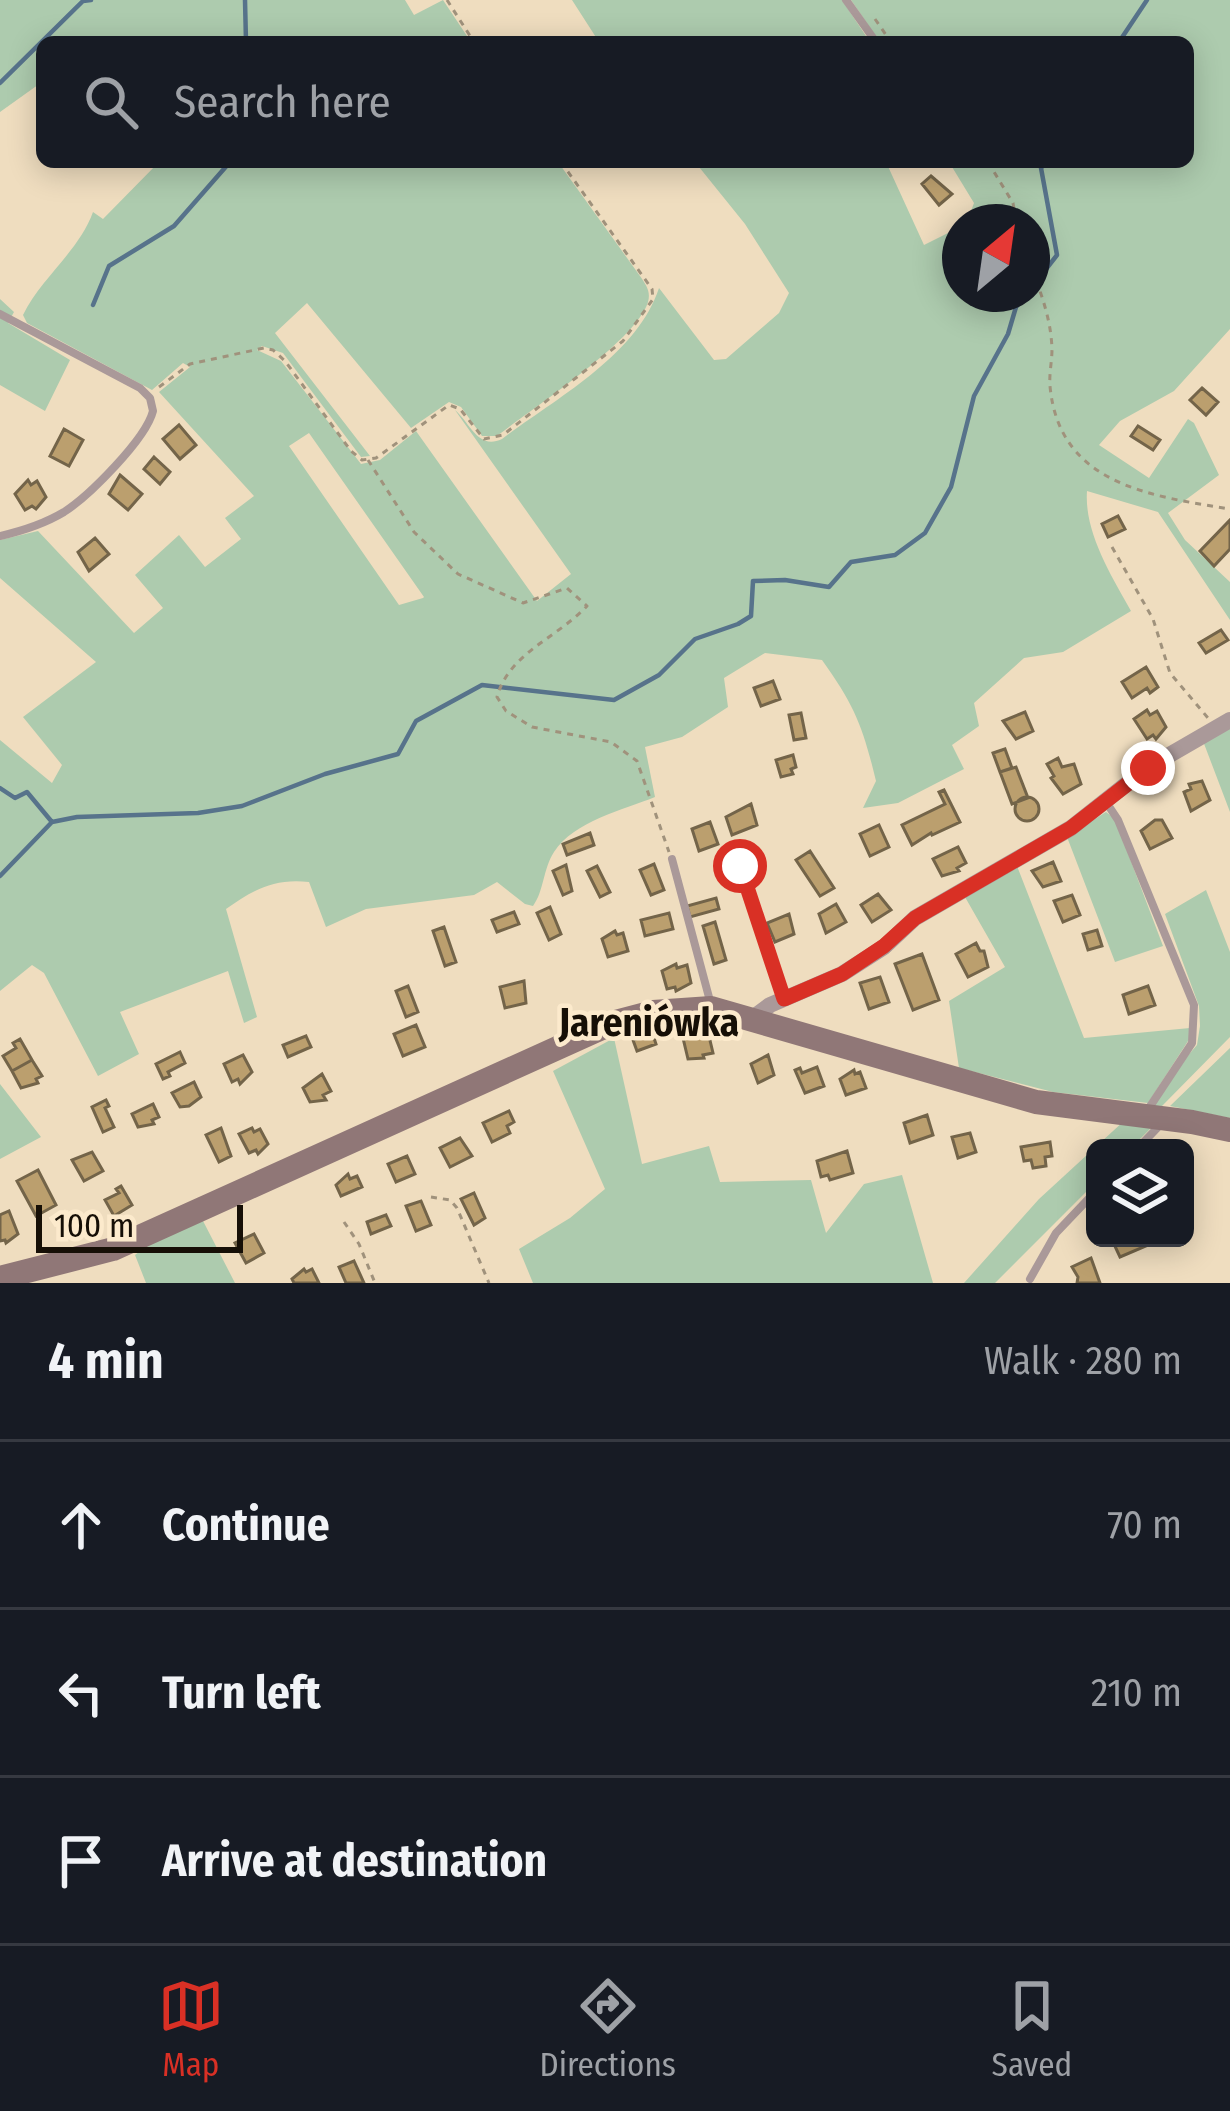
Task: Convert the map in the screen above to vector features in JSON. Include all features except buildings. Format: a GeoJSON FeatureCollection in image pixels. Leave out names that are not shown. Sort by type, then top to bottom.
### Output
{"type":"FeatureCollection","features":[{"type":"Feature","properties":{"kind":"street"},"geometry":{"type":"LineString","coordinates":[[754,1017],[842,974],[915,918],[1071,828],[1148,768],[1223,724]]}},
{"type":"Feature","properties":{"kind":"street"},"geometry":{"type":"LineString","coordinates":[[0,1278],[113,1250],[615,1022],[686,1007],[754,1017],[1036,1102],[1230,1130]]}},
{"type":"Feature","properties":{"kind":"lane"},"geometry":{"type":"LineString","coordinates":[[846,0],[871,36]]}},
{"type":"Feature","properties":{"kind":"lane"},"geometry":{"type":"LineString","coordinates":[[0,314],[140,388],[150,398],[153,411],[148,426],[73,506],[32,527],[0,536]]}},
{"type":"Feature","properties":{"kind":"lane"},"geometry":{"type":"LineString","coordinates":[[1105,801],[1118,820],[1194,1005],[1192,1043],[1150,1100],[1155,1118],[1143,1139]]}},
{"type":"Feature","properties":{"kind":"lane"},"geometry":{"type":"LineString","coordinates":[[672,859],[711,1008]]}},
{"type":"Feature","properties":{"kind":"lane"},"geometry":{"type":"LineString","coordinates":[[740,866],[784,999]]}},
{"type":"Feature","properties":{"kind":"lane"},"geometry":{"type":"LineString","coordinates":[[1030,1279],[1056,1233],[1086,1201]]}},
{"type":"Feature","properties":{"kind":"path"},"geometry":{"type":"LineString","coordinates":[[447,0],[470,36]]}},
{"type":"Feature","properties":{"kind":"path"},"geometry":{"type":"LineString","coordinates":[[368,460],[449,405],[460,410],[484,439],[503,435],[623,341],[649,308],[652,289],[565,168]]}},
{"type":"Feature","properties":{"kind":"path"},"geometry":{"type":"LineString","coordinates":[[992,168],[1013,204]]}},
{"type":"Feature","properties":{"kind":"path"},"geometry":{"type":"LineString","coordinates":[[1048,312],[1050,387],[1062,434],[1087,464],[1142,494],[1230,509]]}},
{"type":"Feature","properties":{"kind":"path"},"geometry":{"type":"LineString","coordinates":[[150,398],[190,364],[252,349],[273,350],[351,451],[368,460],[415,532],[458,574],[523,603],[567,588],[587,606],[569,625],[503,673],[497,697],[506,712],[532,728],[610,742],[637,761],[672,859]]}},
{"type":"Feature","properties":{"kind":"path"},"geometry":{"type":"LineString","coordinates":[[1112,547],[1153,620],[1170,673],[1223,724]]}},
{"type":"Feature","properties":{"kind":"path"},"geometry":{"type":"LineString","coordinates":[[431,1197],[450,1200],[457,1208],[489,1283]]}},
{"type":"Feature","properties":{"kind":"path"},"geometry":{"type":"LineString","coordinates":[[344,1222],[375,1283]]}},
{"type":"Feature","properties":{"kind":"green space"},"geometry":{"type":"Polygon","coordinates":[[[0,0],[405,0],[414,15],[443,0],[467,36],[36,36],[36,86],[0,112],[0,0]]]}},
{"type":"Feature","properties":{"kind":"green space"},"geometry":{"type":"Polygon","coordinates":[[[572,0],[842,0],[866,36],[595,36],[572,0]]]}},
{"type":"Feature","properties":{"kind":"green space"},"geometry":{"type":"Polygon","coordinates":[[[851,0],[1230,0],[1230,329],[1174,391],[1120,421],[1099,445],[1149,478],[1188,419],[1194,423],[1219,475],[1168,513],[1185,540],[1230,582],[1230,620],[1158,512],[1087,491],[1094,537],[1131,611],[1063,652],[1024,658],[974,703],[979,726],[952,745],[964,769],[898,803],[863,808],[876,781],[850,704],[822,660],[765,653],[724,678],[728,707],[682,737],[645,747],[655,797],[600,818],[563,841],[550,859],[533,906],[497,882],[474,895],[366,909],[326,927],[309,882],[264,887],[226,909],[257,1017],[244,1023],[228,971],[120,1012],[139,1054],[98,1076],[44,973],[32,965],[0,991],[0,740],[52,783],[62,765],[23,717],[96,662],[0,578],[0,540],[38,531],[134,633],[163,608],[135,575],[179,535],[205,567],[241,539],[225,518],[254,496],[159,392],[190,367],[183,363],[152,390],[27,323],[23,315],[93,212],[103,219],[153,168],[562,168],[644,282],[648,302],[640,318],[604,354],[497,436],[482,436],[461,407],[449,402],[411,428],[307,303],[275,333],[370,456],[361,457],[283,353],[262,346],[257,350],[281,361],[361,464],[380,460],[416,431],[537,601],[571,574],[455,410],[481,438],[502,439],[614,354],[648,312],[659,288],[714,360],[726,359],[779,313],[789,293],[745,224],[700,168],[889,168],[924,245],[942,236],[942,312],[1050,312],[1050,204],[974,204],[953,168],[1194,168],[1194,36],[876,36],[851,0]],[[309,433],[289,446],[399,605],[424,597],[309,433]]]}},
{"type":"Feature","properties":{"kind":"green space"},"geometry":{"type":"Polygon","coordinates":[[[0,299],[14,312],[8,323],[70,360],[45,411],[0,385],[0,299]]]}},
{"type":"Feature","properties":{"kind":"green space"},"geometry":{"type":"Polygon","coordinates":[[[1230,724],[1230,812],[1203,741],[1230,724]]]}},
{"type":"Feature","properties":{"kind":"green space"},"geometry":{"type":"Polygon","coordinates":[[[1106,812],[1115,819],[1163,946],[1115,962],[1067,837],[1106,812]]]}},
{"type":"Feature","properties":{"kind":"green space"},"geometry":{"type":"Polygon","coordinates":[[[1017,866],[1084,1038],[1190,1028],[1190,1038],[1148,1103],[1053,1092],[959,1068],[949,1001],[1005,967],[965,897],[1017,866]]]}},
{"type":"Feature","properties":{"kind":"green space"},"geometry":{"type":"Polygon","coordinates":[[[1206,890],[1230,952],[1230,1037],[1162,1106],[1154,1106],[1197,1045],[1200,1026],[1199,1006],[1165,914],[1206,890]]]}},
{"type":"Feature","properties":{"kind":"green space"},"geometry":{"type":"Polygon","coordinates":[[[614,1038],[642,1164],[709,1146],[720,1182],[811,1180],[826,1233],[864,1184],[902,1175],[933,1283],[533,1283],[519,1249],[570,1218],[605,1189],[553,1071],[614,1038]]]}},
{"type":"Feature","properties":{"kind":"green space"},"geometry":{"type":"Polygon","coordinates":[[[1230,1048],[1230,1118],[1170,1106],[1230,1048]]]}},
{"type":"Feature","properties":{"kind":"green space"},"geometry":{"type":"Polygon","coordinates":[[[0,1084],[41,1137],[0,1159],[0,1084]]]}},
{"type":"Feature","properties":{"kind":"green space"},"geometry":{"type":"Polygon","coordinates":[[[1125,1120],[1154,1125],[1140,1139],[1104,1139],[1125,1120]]]}},
{"type":"Feature","properties":{"kind":"green space"},"geometry":{"type":"Polygon","coordinates":[[[1086,1156],[1086,1192],[995,1283],[964,1283],[1039,1199],[1086,1156]]]}},
{"type":"Feature","properties":{"kind":"green space"},"geometry":{"type":"Polygon","coordinates":[[[202,1219],[235,1283],[146,1283],[135,1255],[154,1240],[202,1219]]]}},
{"type":"Feature","properties":{"kind":"waterway"},"geometry":{"type":"LineString","coordinates":[[48,36],[83,1],[91,0]]}},
{"type":"Feature","properties":{"kind":"waterway"},"geometry":{"type":"LineString","coordinates":[[245,0],[246,36]]}},
{"type":"Feature","properties":{"kind":"waterway"},"geometry":{"type":"LineString","coordinates":[[1123,36],[1147,0]]}},
{"type":"Feature","properties":{"kind":"waterway"},"geometry":{"type":"LineString","coordinates":[[0,83],[36,47]]}},
{"type":"Feature","properties":{"kind":"waterway"},"geometry":{"type":"LineString","coordinates":[[93,305],[109,266],[174,226],[225,168]]}},
{"type":"Feature","properties":{"kind":"waterway"},"geometry":{"type":"LineString","coordinates":[[1041,168],[1048,204]]}},
{"type":"Feature","properties":{"kind":"waterway"},"geometry":{"type":"LineString","coordinates":[[1050,217],[1057,255],[1050,264]]}},
{"type":"Feature","properties":{"kind":"waterway"},"geometry":{"type":"LineString","coordinates":[[0,876],[52,822],[242,806],[325,774],[398,754],[416,721],[482,685],[614,700],[659,675],[695,639],[751,616],[753,581],[829,587],[851,562],[895,555],[925,533],[951,487],[974,396],[1008,334],[1015,312]]}},
{"type":"Feature","properties":{"kind":"waterway"},"geometry":{"type":"LineString","coordinates":[[0,788],[15,798],[27,792],[52,822]]}},
{"type":"Feature","properties":{"kind":"district","name":"Jareniówka"},"geometry":{"type":"Point","coordinates":[649,1022]}},
{"type":"Feature","properties":{"kind":"route"},"geometry":{"type":"LineString","coordinates":[[740,866],[784,999],[842,974],[915,918],[1071,828],[1148,768]]}}]}
